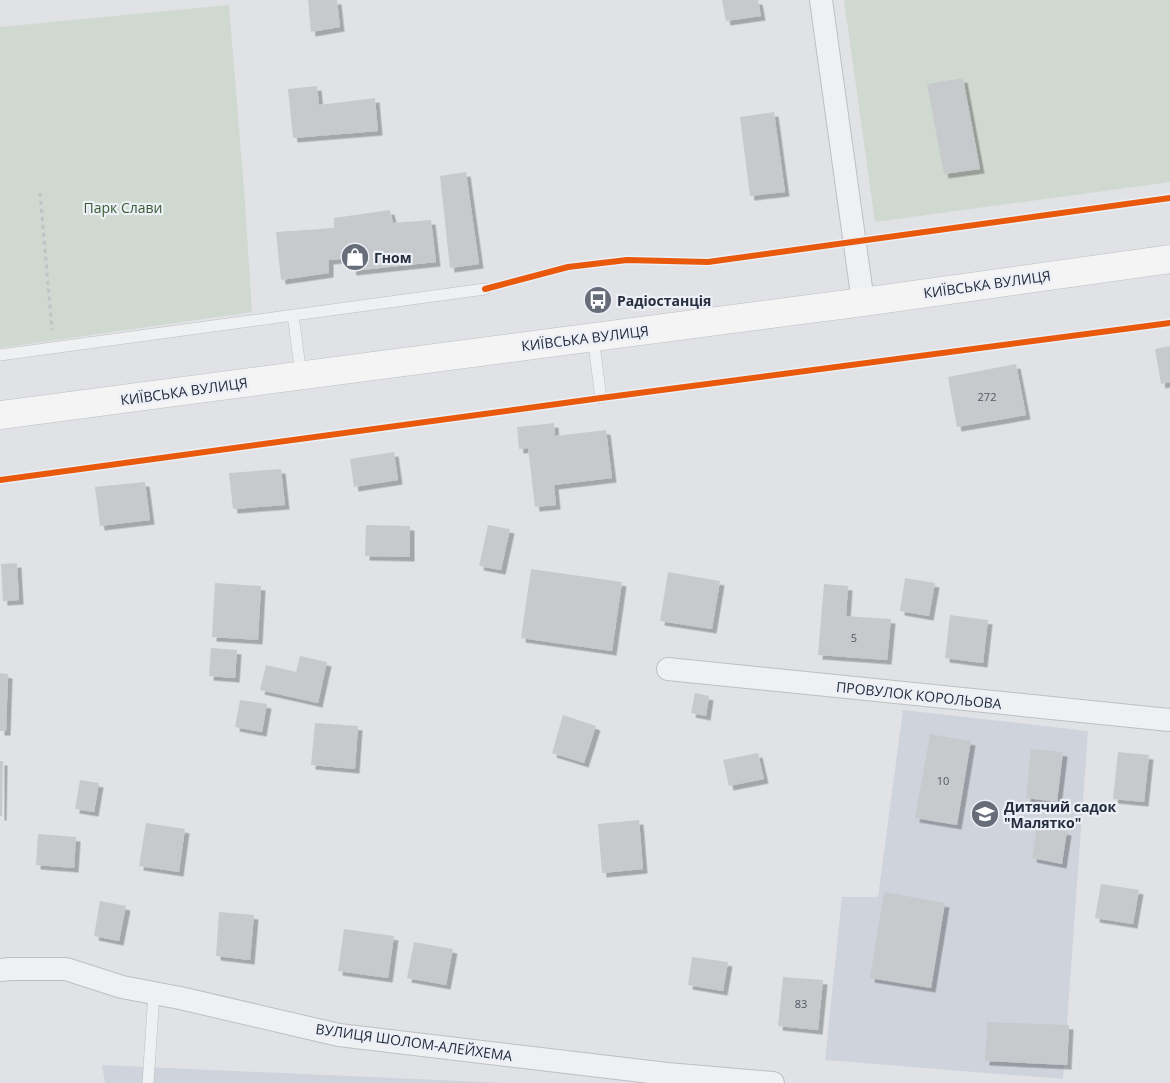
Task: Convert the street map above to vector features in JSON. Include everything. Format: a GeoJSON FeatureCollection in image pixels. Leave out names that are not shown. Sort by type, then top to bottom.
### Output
{"type":"FeatureCollection","features":[{"type":"Feature","properties":{"kind":"main road","name":"КИЇВСЬКА ВУЛИЦЯ"},"geometry":{"type":"LineString","coordinates":[[0,415],[863,302],[1170,259]]}},
{"type":"Feature","properties":{"kind":"street"},"geometry":{"type":"LineString","coordinates":[[821,0],[863,302]]}},
{"type":"Feature","properties":{"kind":"street","name":"ПРОВУЛОК КОРОЛЬОВА"},"geometry":{"type":"LineString","coordinates":[[668,669],[1170,720]]}},
{"type":"Feature","properties":{"kind":"street","name":"ВУЛИЦЯ ШОЛОМ-АЛЕЙХЕМА"},"geometry":{"type":"LineString","coordinates":[[0,970],[66,969],[122,987],[339,1035],[667,1074],[773,1083]]}},
{"type":"Feature","properties":{"kind":"lane"},"geometry":{"type":"LineString","coordinates":[[0,355],[485,289]]}},
{"type":"Feature","properties":{"kind":"lane"},"geometry":{"type":"LineString","coordinates":[[293,315],[301,375]]}},
{"type":"Feature","properties":{"kind":"lane"},"geometry":{"type":"LineString","coordinates":[[593,337],[601,398]]}},
{"type":"Feature","properties":{"kind":"lane"},"geometry":{"type":"LineString","coordinates":[[148,1083],[154,993]]}},
{"type":"Feature","properties":{"kind":"path"},"geometry":{"type":"LineString","coordinates":[[40,193],[54,348]]}},
{"type":"Feature","properties":{"kind":"shaded area","name":"Дитячий садок \"Малятко\""},"geometry":{"type":"Polygon","coordinates":[[[903,710],[1088,731],[1063,1079],[825,1060],[842,897],[878,897],[903,710]]]}},
{"type":"Feature","properties":{"kind":"shaded area"},"geometry":{"type":"Polygon","coordinates":[[[102,1065],[504,1083],[105,1083],[102,1065]]]}},
{"type":"Feature","properties":{"kind":"green space"},"geometry":{"type":"Polygon","coordinates":[[[844,0],[1170,0],[1170,182],[875,222],[844,0]]]}},
{"type":"Feature","properties":{"kind":"green space","name":"Парк Слави"},"geometry":{"type":"Polygon","coordinates":[[[229,5],[252,312],[0,348],[0,27],[229,5]]]}},
{"type":"Feature","properties":{"kind":"building"},"geometry":{"type":"Polygon","coordinates":[[[308,0],[337,0],[340,27],[311,32],[308,0]]]}},
{"type":"Feature","properties":{"kind":"building"},"geometry":{"type":"Polygon","coordinates":[[[722,0],[758,0],[761,16],[726,21],[722,0]]]}},
{"type":"Feature","properties":{"kind":"building"},"geometry":{"type":"Polygon","coordinates":[[[963,78],[980,169],[944,174],[927,84],[963,78]]]}},
{"type":"Feature","properties":{"kind":"building"},"geometry":{"type":"Polygon","coordinates":[[[317,86],[319,105],[375,98],[378,131],[293,138],[288,89],[317,86]]]}},
{"type":"Feature","properties":{"kind":"building"},"geometry":{"type":"Polygon","coordinates":[[[774,112],[785,192],[750,196],[740,117],[774,112]]]}},
{"type":"Feature","properties":{"kind":"building"},"geometry":{"type":"Polygon","coordinates":[[[466,172],[479,264],[450,268],[440,176],[466,172]]]}},
{"type":"Feature","properties":{"kind":"building"},"geometry":{"type":"Polygon","coordinates":[[[390,210],[393,223],[431,220],[436,262],[352,271],[350,258],[329,260],[329,273],[281,280],[276,232],[334,228],[334,218],[390,210]]]}},
{"type":"Feature","properties":{"kind":"building"},"geometry":{"type":"Polygon","coordinates":[[[1170,346],[1170,382],[1161,384],[1155,349],[1170,346]]]}},
{"type":"Feature","properties":{"kind":"building"},"geometry":{"type":"Polygon","coordinates":[[[1016,364],[1026,415],[957,427],[948,377],[1016,364]]]}},
{"type":"Feature","properties":{"kind":"building"},"geometry":{"type":"Polygon","coordinates":[[[554,423],[555,436],[606,430],[612,478],[554,485],[556,505],[535,507],[528,448],[519,449],[517,427],[554,423]]]}},
{"type":"Feature","properties":{"kind":"building"},"geometry":{"type":"Polygon","coordinates":[[[394,452],[398,480],[354,487],[350,459],[394,452]]]}},
{"type":"Feature","properties":{"kind":"building"},"geometry":{"type":"Polygon","coordinates":[[[281,469],[285,505],[233,509],[229,473],[281,469]]]}},
{"type":"Feature","properties":{"kind":"building"},"geometry":{"type":"Polygon","coordinates":[[[145,482],[150,520],[100,526],[95,487],[145,482]]]}},
{"type":"Feature","properties":{"kind":"building"},"geometry":{"type":"Polygon","coordinates":[[[366,525],[410,526],[410,557],[365,556],[366,525]]]}},
{"type":"Feature","properties":{"kind":"building"},"geometry":{"type":"Polygon","coordinates":[[[488,525],[510,529],[501,570],[479,566],[488,525]]]}},
{"type":"Feature","properties":{"kind":"building"},"geometry":{"type":"Polygon","coordinates":[[[17,563],[19,600],[3,601],[1,564],[17,563]]]}},
{"type":"Feature","properties":{"kind":"building"},"geometry":{"type":"Polygon","coordinates":[[[531,569],[622,582],[612,651],[521,638],[531,569]]]}},
{"type":"Feature","properties":{"kind":"building"},"geometry":{"type":"Polygon","coordinates":[[[668,572],[720,581],[712,629],[660,621],[668,572]]]}},
{"type":"Feature","properties":{"kind":"building"},"geometry":{"type":"Polygon","coordinates":[[[905,578],[935,583],[929,616],[900,611],[905,578]]]}},
{"type":"Feature","properties":{"kind":"building"},"geometry":{"type":"Polygon","coordinates":[[[215,583],[261,586],[258,640],[212,637],[215,583]]]}},
{"type":"Feature","properties":{"kind":"building"},"geometry":{"type":"Polygon","coordinates":[[[824,584],[848,586],[846,616],[891,619],[887,660],[818,655],[824,584]]]}},
{"type":"Feature","properties":{"kind":"building"},"geometry":{"type":"Polygon","coordinates":[[[950,615],[988,620],[983,663],[945,658],[950,615]]]}},
{"type":"Feature","properties":{"kind":"building"},"geometry":{"type":"Polygon","coordinates":[[[211,648],[237,650],[235,678],[209,676],[211,648]]]}},
{"type":"Feature","properties":{"kind":"building"},"geometry":{"type":"Polygon","coordinates":[[[300,656],[327,662],[318,703],[260,690],[266,665],[296,672],[300,656]]]}},
{"type":"Feature","properties":{"kind":"building"},"geometry":{"type":"Polygon","coordinates":[[[0,673],[8,674],[6,731],[0,731],[0,673]]]}},
{"type":"Feature","properties":{"kind":"building"},"geometry":{"type":"Polygon","coordinates":[[[695,693],[709,696],[706,716],[691,713],[695,693]]]}},
{"type":"Feature","properties":{"kind":"building"},"geometry":{"type":"Polygon","coordinates":[[[240,700],[267,704],[262,732],[235,727],[240,700]]]}},
{"type":"Feature","properties":{"kind":"building"},"geometry":{"type":"Polygon","coordinates":[[[563,715],[596,726],[584,763],[552,753],[563,715]]]}},
{"type":"Feature","properties":{"kind":"building"},"geometry":{"type":"Polygon","coordinates":[[[315,723],[358,726],[355,769],[311,765],[315,723]]]}},
{"type":"Feature","properties":{"kind":"building"},"geometry":{"type":"Polygon","coordinates":[[[930,734],[971,741],[957,825],[915,818],[930,734]]]}},
{"type":"Feature","properties":{"kind":"building"},"geometry":{"type":"Polygon","coordinates":[[[1031,749],[1063,752],[1057,802],[1026,798],[1031,749]]]}},
{"type":"Feature","properties":{"kind":"building"},"geometry":{"type":"Polygon","coordinates":[[[1118,752],[1149,755],[1144,802],[1113,799],[1118,752]]]}},
{"type":"Feature","properties":{"kind":"building"},"geometry":{"type":"Polygon","coordinates":[[[758,753],[764,779],[729,786],[723,760],[758,753]]]}},
{"type":"Feature","properties":{"kind":"building"},"geometry":{"type":"Polygon","coordinates":[[[0,761],[3,761],[2,816],[0,816],[0,761]]]}},
{"type":"Feature","properties":{"kind":"building"},"geometry":{"type":"Polygon","coordinates":[[[80,780],[99,783],[94,812],[75,809],[80,780]]]}},
{"type":"Feature","properties":{"kind":"building"},"geometry":{"type":"Polygon","coordinates":[[[639,820],[643,869],[602,873],[598,824],[639,820]]]}},
{"type":"Feature","properties":{"kind":"building"},"geometry":{"type":"Polygon","coordinates":[[[146,823],[185,829],[179,872],[139,866],[146,823]]]}},
{"type":"Feature","properties":{"kind":"building"},"geometry":{"type":"Polygon","coordinates":[[[1037,826],[1067,831],[1062,864],[1032,858],[1037,826]]]}},
{"type":"Feature","properties":{"kind":"building"},"geometry":{"type":"Polygon","coordinates":[[[38,834],[76,837],[74,868],[36,865],[38,834]]]}},
{"type":"Feature","properties":{"kind":"building"},"geometry":{"type":"Polygon","coordinates":[[[1101,884],[1139,890],[1133,924],[1095,918],[1101,884]]]}},
{"type":"Feature","properties":{"kind":"building"},"geometry":{"type":"Polygon","coordinates":[[[884,892],[945,903],[931,988],[870,978],[884,892]]]}},
{"type":"Feature","properties":{"kind":"building"},"geometry":{"type":"Polygon","coordinates":[[[100,901],[126,906],[119,941],[94,936],[100,901]]]}},
{"type":"Feature","properties":{"kind":"building"},"geometry":{"type":"Polygon","coordinates":[[[219,912],[254,915],[250,960],[216,956],[219,912]]]}},
{"type":"Feature","properties":{"kind":"building"},"geometry":{"type":"Polygon","coordinates":[[[344,929],[394,936],[388,978],[338,971],[344,929]]]}},
{"type":"Feature","properties":{"kind":"building"},"geometry":{"type":"Polygon","coordinates":[[[414,942],[453,949],[446,985],[407,978],[414,942]]]}},
{"type":"Feature","properties":{"kind":"building"},"geometry":{"type":"Polygon","coordinates":[[[692,957],[728,962],[723,991],[688,985],[692,957]]]}},
{"type":"Feature","properties":{"kind":"building"},"geometry":{"type":"Polygon","coordinates":[[[783,977],[823,980],[818,1030],[778,1026],[783,977]]]}},
{"type":"Feature","properties":{"kind":"building"},"geometry":{"type":"Polygon","coordinates":[[[987,1022],[1069,1025],[1067,1065],[985,1061],[987,1022]]]}},
{"type":"Feature","properties":{"kind":"cycle path"},"geometry":{"type":"LineString","coordinates":[[485,289],[568,267],[627,260],[708,262],[1170,198]]}},
{"type":"Feature","properties":{"kind":"cycle path"},"geometry":{"type":"LineString","coordinates":[[0,480],[1170,323]]}},
{"type":"Feature","properties":{"kind":"place","name":"Гном"},"geometry":{"type":"Point","coordinates":[355,257]}},
{"type":"Feature","properties":{"kind":"place","name":"Радіостанція"},"geometry":{"type":"Point","coordinates":[598,300]}},
{"type":"Feature","properties":{"kind":"place","name":"Дитячий садок \"Малятко\""},"geometry":{"type":"Point","coordinates":[985,814]}}]}
